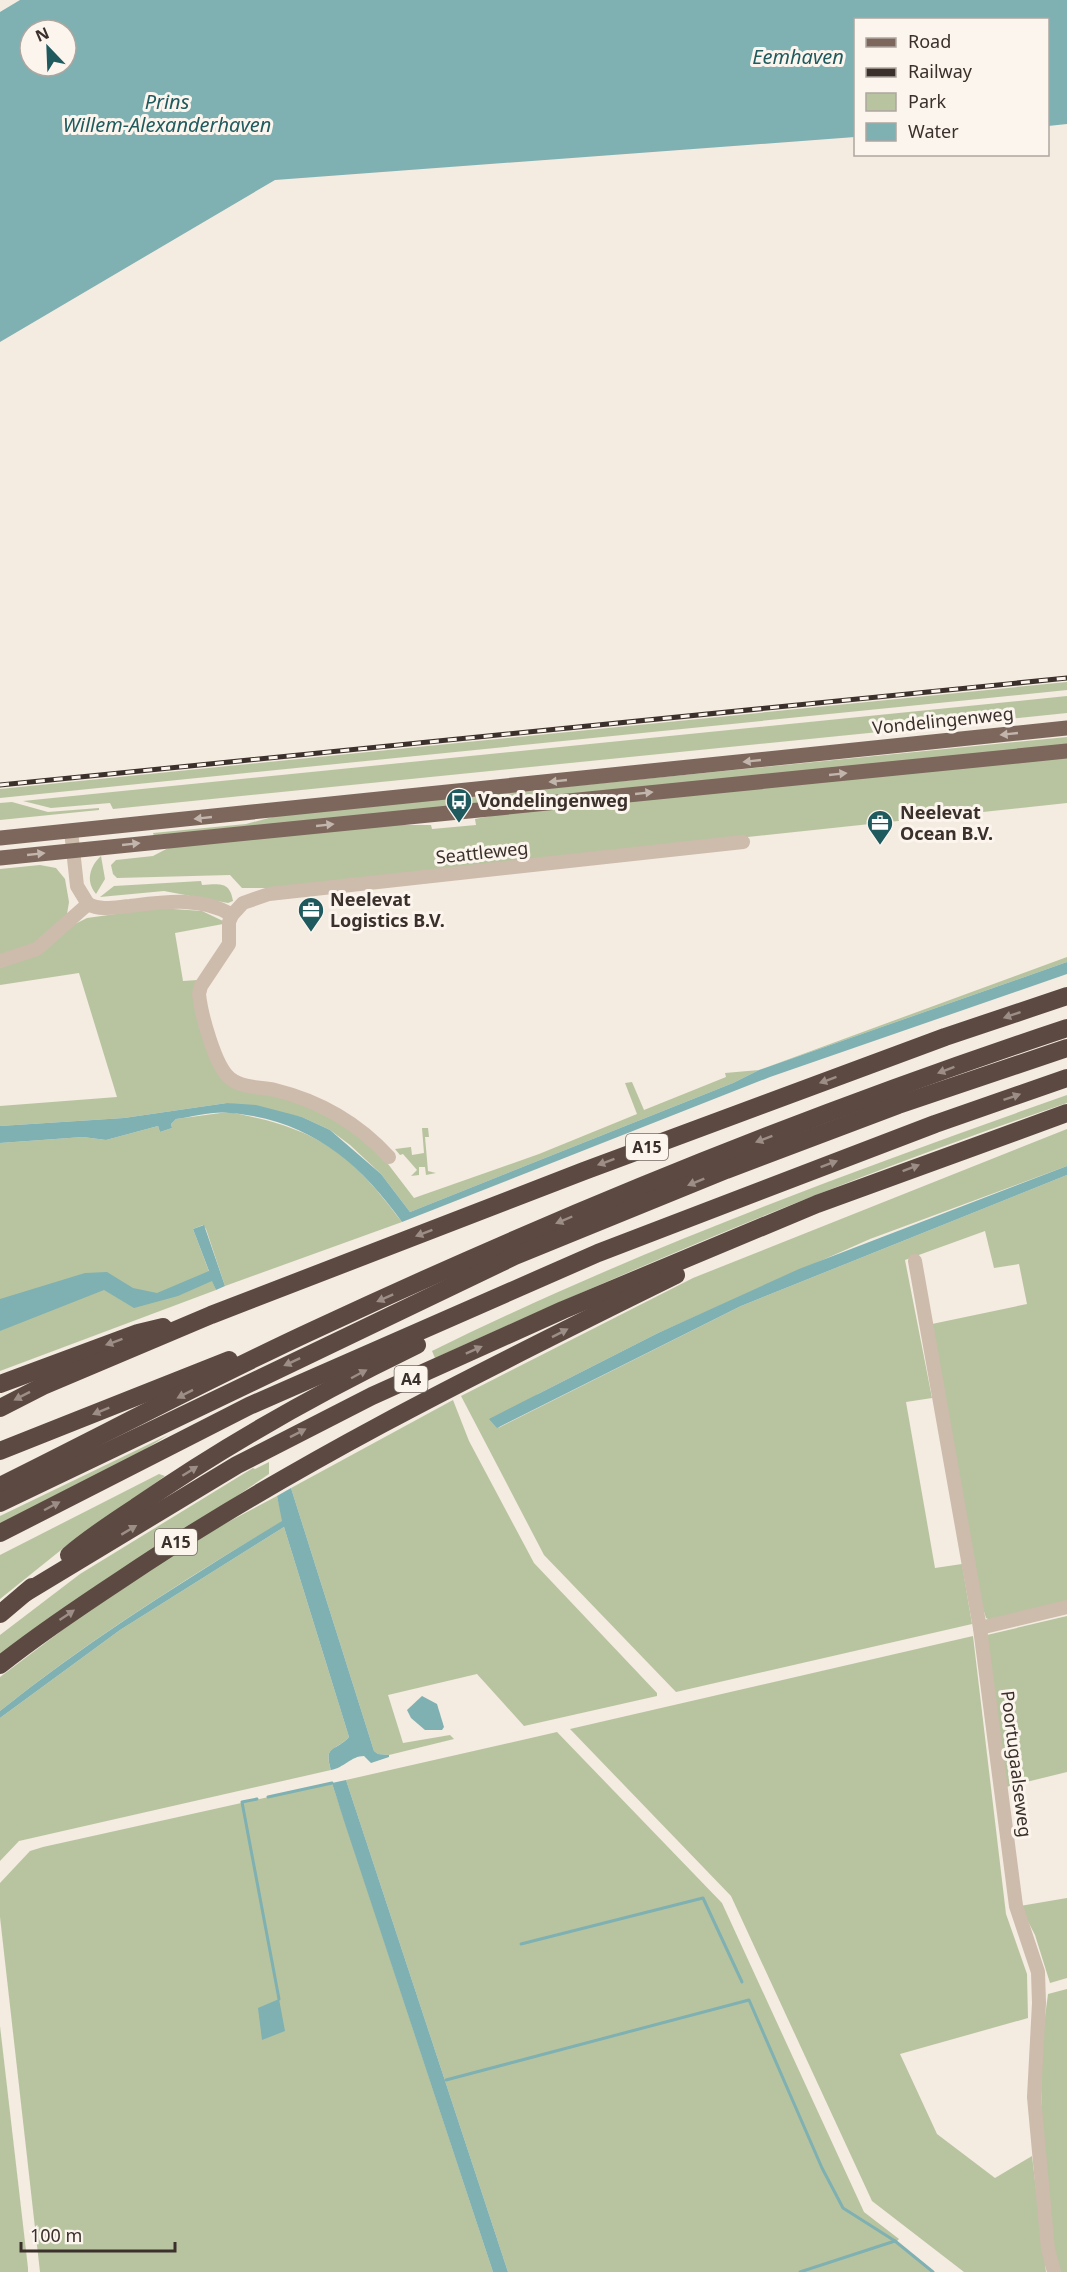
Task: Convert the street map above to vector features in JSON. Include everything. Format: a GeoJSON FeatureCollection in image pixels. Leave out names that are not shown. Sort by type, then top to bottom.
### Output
{"type":"FeatureCollection","features":[{"type":"Feature","properties":{"kind":"highway","name":"A15"},"geometry":{"type":"LineString","coordinates":[[0,1408],[43,1386],[222,1311],[736,1114],[945,1037],[1067,996]]}},
{"type":"Feature","properties":{"kind":"highway","name":"A15"},"geometry":{"type":"LineString","coordinates":[[0,1486],[313,1330],[482,1254],[724,1154],[1001,1050],[1067,1028]]}},
{"type":"Feature","properties":{"kind":"highway"},"geometry":{"type":"LineString","coordinates":[[0,1503],[515,1256],[823,1133],[1067,1048]]}},
{"type":"Feature","properties":{"kind":"highway"},"geometry":{"type":"LineString","coordinates":[[0,1533],[249,1406],[598,1253],[924,1128],[1067,1078]]}},
{"type":"Feature","properties":{"kind":"highway","name":"A15"},"geometry":{"type":"LineString","coordinates":[[0,1665],[61,1620],[196,1529],[340,1447],[562,1332],[817,1204],[1067,1113]]}},
{"type":"Feature","properties":{"kind":"highway","name":"A4"},"geometry":{"type":"LineString","coordinates":[[25,1593],[237,1464],[372,1396],[564,1310],[817,1204]]}},
{"type":"Feature","properties":{"kind":"highway","name":"A4"},"geometry":{"type":"LineString","coordinates":[[0,1614],[78,1547],[161,1489],[232,1445],[382,1362],[598,1253]]}},
{"type":"Feature","properties":{"kind":"highway","name":"A15"},"geometry":{"type":"LineString","coordinates":[[0,1384],[138,1334],[222,1311]]}},
{"type":"Feature","properties":{"kind":"highway","name":"A15"},"geometry":{"type":"LineString","coordinates":[[0,1451],[230,1360],[313,1330]]}},
{"type":"Feature","properties":{"kind":"main road","name":"Vondelingenweg"},"geometry":{"type":"LineString","coordinates":[[0,838],[1067,728]]}},
{"type":"Feature","properties":{"kind":"main road"},"geometry":{"type":"LineString","coordinates":[[0,858],[1067,751]]}},
{"type":"Feature","properties":{"kind":"street"},"geometry":{"type":"LineString","coordinates":[[71,831],[77,886],[88,904],[100,909],[182,902],[211,905],[232,915],[229,922],[229,944],[201,986],[199,994],[220,1067],[238,1083],[301,1097],[339,1115],[370,1137],[389,1156]]}},
{"type":"Feature","properties":{"kind":"street","name":"Seattleweg"},"geometry":{"type":"LineString","coordinates":[[232,915],[243,903],[269,894],[743,842]]}},
{"type":"Feature","properties":{"kind":"street"},"geometry":{"type":"LineString","coordinates":[[0,961],[37,949],[88,904]]}},
{"type":"Feature","properties":{"kind":"street","name":"Poortugaalseweg"},"geometry":{"type":"LineString","coordinates":[[915,1262],[980,1628],[1016,1906],[1032,1947],[1039,1983],[1034,2097],[1048,2249],[1054,2272]]}},
{"type":"Feature","properties":{"kind":"street"},"geometry":{"type":"LineString","coordinates":[[980,1628],[1067,1607]]}},
{"type":"Feature","properties":{"kind":"green space"},"geometry":{"type":"Polygon","coordinates":[[[1067,682],[1067,690],[0,798],[0,789],[1067,682]]]}},
{"type":"Feature","properties":{"kind":"green space"},"geometry":{"type":"Polygon","coordinates":[[[1067,696],[1067,713],[113,809],[110,803],[51,808],[23,801],[1067,696]]]}},
{"type":"Feature","properties":{"kind":"green space"},"geometry":{"type":"Polygon","coordinates":[[[1067,737],[1067,745],[154,836],[153,833],[246,824],[280,815],[1067,737]]]}},
{"type":"Feature","properties":{"kind":"green space"},"geometry":{"type":"Polygon","coordinates":[[[1067,757],[1067,803],[270,888],[242,888],[230,875],[117,878],[113,874],[111,865],[116,860],[153,856],[172,846],[393,825],[431,825],[432,829],[476,825],[475,819],[501,814],[1067,757]]]}},
{"type":"Feature","properties":{"kind":"green space"},"geometry":{"type":"Polygon","coordinates":[[[12,802],[48,812],[99,808],[99,810],[0,820],[0,803],[12,802]]]}},
{"type":"Feature","properties":{"kind":"green space"},"geometry":{"type":"Polygon","coordinates":[[[101,856],[105,879],[96,894],[91,884],[90,874],[94,864],[101,856]]]}},
{"type":"Feature","properties":{"kind":"green space"},"geometry":{"type":"Polygon","coordinates":[[[40,865],[56,868],[65,879],[69,902],[67,914],[35,944],[0,955],[0,869],[40,865]]]}},
{"type":"Feature","properties":{"kind":"green space"},"geometry":{"type":"Polygon","coordinates":[[[201,881],[202,885],[223,885],[229,890],[233,901],[228,903],[164,891],[100,897],[114,886],[201,881]]]}},
{"type":"Feature","properties":{"kind":"green space"},"geometry":{"type":"Polygon","coordinates":[[[159,908],[202,911],[223,921],[223,924],[175,933],[183,981],[198,980],[218,1073],[226,1083],[300,1103],[352,1129],[388,1164],[414,1198],[539,1154],[637,1114],[625,1083],[632,1082],[644,1110],[726,1077],[725,1073],[759,1070],[733,1083],[410,1212],[381,1174],[350,1145],[330,1130],[302,1117],[227,1103],[124,1118],[0,1126],[0,1106],[117,1097],[79,973],[0,985],[0,968],[42,953],[75,924],[87,918],[159,908]]]}},
{"type":"Feature","properties":{"kind":"green space"},"geometry":{"type":"Polygon","coordinates":[[[1067,957],[1067,962],[759,1070],[1067,957]]]}},
{"type":"Feature","properties":{"kind":"green space"},"geometry":{"type":"Polygon","coordinates":[[[1067,1095],[1067,1103],[907,1160],[748,1222],[435,1358],[432,1351],[587,1279],[666,1246],[826,1183],[1067,1095]]]}},
{"type":"Feature","properties":{"kind":"green space"},"geometry":{"type":"Polygon","coordinates":[[[228,1112],[285,1126],[328,1146],[365,1177],[402,1222],[225,1286],[203,1225],[193,1229],[216,1290],[0,1371],[0,1143],[83,1137],[106,1140],[158,1126],[160,1132],[172,1128],[171,1124],[176,1119],[228,1112]]]}},
{"type":"Feature","properties":{"kind":"green space"},"geometry":{"type":"Polygon","coordinates":[[[422,1128],[428,1128],[429,1137],[425,1137],[428,1171],[436,1173],[426,1175],[425,1167],[419,1167],[419,1175],[411,1176],[417,1170],[403,1154],[400,1155],[395,1149],[411,1147],[412,1155],[424,1153],[422,1128]]]}},
{"type":"Feature","properties":{"kind":"green space"},"geometry":{"type":"Polygon","coordinates":[[[1067,1129],[1067,1166],[870,1239],[658,1333],[538,1394],[498,1428],[741,1306],[1067,1175],[1067,1603],[990,1620],[986,1618],[982,1605],[932,1324],[1027,1304],[1019,1264],[994,1268],[985,1231],[905,1260],[932,1398],[906,1402],[935,1568],[962,1564],[972,1624],[676,1692],[544,1555],[461,1396],[693,1278],[1067,1129]]]}},
{"type":"Feature","properties":{"kind":"green space"},"geometry":{"type":"Polygon","coordinates":[[[453,1400],[469,1441],[534,1563],[657,1693],[657,1696],[524,1726],[477,1674],[388,1695],[403,1743],[450,1735],[454,1739],[389,1755],[378,1754],[374,1751],[291,1488],[453,1400]]]}},
{"type":"Feature","properties":{"kind":"green space"},"geometry":{"type":"Polygon","coordinates":[[[168,1435],[117,1467],[0,1528],[0,1516],[168,1435]]]}},
{"type":"Feature","properties":{"kind":"green space"},"geometry":{"type":"Polygon","coordinates":[[[269,1462],[269,1474],[0,1659],[0,1635],[80,1574],[253,1468],[269,1462]]]}},
{"type":"Feature","properties":{"kind":"green space"},"geometry":{"type":"Polygon","coordinates":[[[159,1474],[165,1476],[66,1546],[0,1599],[0,1555],[159,1474]]]}},
{"type":"Feature","properties":{"kind":"green space"},"geometry":{"type":"Polygon","coordinates":[[[277,1496],[283,1521],[138,1611],[0,1711],[0,1677],[105,1598],[179,1548],[277,1496]]]}},
{"type":"Feature","properties":{"kind":"green space"},"geometry":{"type":"Polygon","coordinates":[[[284,1527],[349,1737],[329,1753],[331,1770],[19,1841],[0,1861],[0,1718],[120,1630],[284,1527]]]}},
{"type":"Feature","properties":{"kind":"green space"},"geometry":{"type":"Polygon","coordinates":[[[1067,1616],[1067,1772],[1006,1787],[987,1635],[1067,1616]]]}},
{"type":"Feature","properties":{"kind":"green space"},"geometry":{"type":"Polygon","coordinates":[[[973,1636],[1006,1914],[1027,1974],[1028,2018],[900,2054],[937,2134],[995,2178],[1032,2156],[1046,2272],[964,2272],[872,2201],[731,1896],[570,1729],[973,1636]]]}},
{"type":"Feature","properties":{"kind":"green space"},"geometry":{"type":"Polygon","coordinates":[[[557,1732],[722,1903],[864,2212],[899,2239],[896,2242],[933,2272],[508,2272],[346,1780],[557,1732]]]}},
{"type":"Feature","properties":{"kind":"green space"},"geometry":{"type":"Polygon","coordinates":[[[332,1783],[493,2272],[40,2272],[0,1917],[0,1883],[30,1851],[43,1847],[332,1783]]]}},
{"type":"Feature","properties":{"kind":"green space"},"geometry":{"type":"Polygon","coordinates":[[[1067,1898],[1067,1978],[1050,1983],[1035,1935],[1020,1906],[1067,1898]]]}},
{"type":"Feature","properties":{"kind":"green space"},"geometry":{"type":"Polygon","coordinates":[[[1067,1989],[1067,2272],[1061,2272],[1051,2232],[1042,2117],[1041,2068],[1048,1994],[1067,1989]]]}},
{"type":"Feature","properties":{"kind":"green space"},"geometry":{"type":"Polygon","coordinates":[[[0,2026],[28,2268],[28,2272],[0,2272],[0,2026]]]}},
{"type":"Feature","properties":{"kind":"water","name":"Prins Willem-Alexanderhaven"},"geometry":{"type":"Polygon","coordinates":[[[20,0],[1067,0],[1067,124],[1049,126],[1049,18],[854,18],[854,137],[275,180],[0,342],[0,12],[20,0]]]}},
{"type":"Feature","properties":{"kind":"water"},"geometry":{"type":"Polygon","coordinates":[[[1067,962],[1067,974],[770,1077],[402,1222],[368,1180],[329,1147],[307,1134],[258,1117],[210,1113],[176,1119],[171,1124],[172,1128],[160,1132],[158,1126],[106,1140],[83,1137],[0,1143],[0,1126],[124,1118],[227,1103],[256,1105],[302,1117],[330,1130],[381,1174],[410,1212],[733,1083],[759,1070],[1067,962]]]}},
{"type":"Feature","properties":{"kind":"water"},"geometry":{"type":"Polygon","coordinates":[[[1067,1166],[1067,1175],[741,1306],[497,1428],[489,1419],[658,1333],[799,1269],[1067,1166]]]}},
{"type":"Feature","properties":{"kind":"water"},"geometry":{"type":"Polygon","coordinates":[[[204,1225],[225,1286],[216,1290],[212,1281],[178,1296],[134,1308],[104,1290],[0,1331],[0,1299],[85,1273],[107,1272],[133,1288],[157,1293],[209,1271],[193,1229],[204,1225]]]}},
{"type":"Feature","properties":{"kind":"water"},"geometry":{"type":"Polygon","coordinates":[[[291,1488],[374,1751],[378,1754],[389,1755],[389,1757],[371,1763],[364,1756],[359,1757],[331,1770],[330,1752],[349,1737],[284,1527],[120,1630],[0,1718],[0,1711],[103,1635],[282,1521],[277,1496],[291,1488]]]}},
{"type":"Feature","properties":{"kind":"water"},"geometry":{"type":"Polygon","coordinates":[[[422,1696],[437,1704],[444,1727],[442,1730],[425,1730],[411,1718],[407,1710],[422,1696]]]}},
{"type":"Feature","properties":{"kind":"water"},"geometry":{"type":"Polygon","coordinates":[[[346,1780],[508,2272],[493,2272],[344,1821],[332,1783],[346,1780]]]}},
{"type":"Feature","properties":{"kind":"water"},"geometry":{"type":"Polygon","coordinates":[[[279,1999],[285,2031],[262,2040],[258,2008],[279,1999]]]}},
{"type":"Feature","properties":{"kind":"waterway"},"geometry":{"type":"LineString","coordinates":[[268,1797],[332,1783]]}},
{"type":"Feature","properties":{"kind":"waterway"},"geometry":{"type":"LineString","coordinates":[[257,1799],[242,1802],[279,1999]]}},
{"type":"Feature","properties":{"kind":"waterway"},"geometry":{"type":"LineString","coordinates":[[521,1944],[703,1898],[742,1982]]}},
{"type":"Feature","properties":{"kind":"waterway"},"geometry":{"type":"LineString","coordinates":[[446,2080],[749,2000],[822,2168],[843,2208],[895,2241]]}},
{"type":"Feature","properties":{"kind":"waterway"},"geometry":{"type":"LineString","coordinates":[[800,2272],[895,2241],[933,2272]]}},
{"type":"Feature","properties":{"kind":"railway"},"geometry":{"type":"LineString","coordinates":[[0,785],[1067,678]]}},
{"type":"Feature","properties":{"kind":"place","name":"Vondelingenweg"},"geometry":{"type":"Point","coordinates":[459,824]}},
{"type":"Feature","properties":{"kind":"place","name":"Neelevat Ocean B.V."},"geometry":{"type":"Point","coordinates":[880,846]}},
{"type":"Feature","properties":{"kind":"place","name":"Neelevat Logistics B.V."},"geometry":{"type":"Point","coordinates":[311,933]}},
{"type":"Feature","properties":{"kind":"water label","name":"Eemhaven"},"geometry":{"type":"Point","coordinates":[798,57]}}]}
